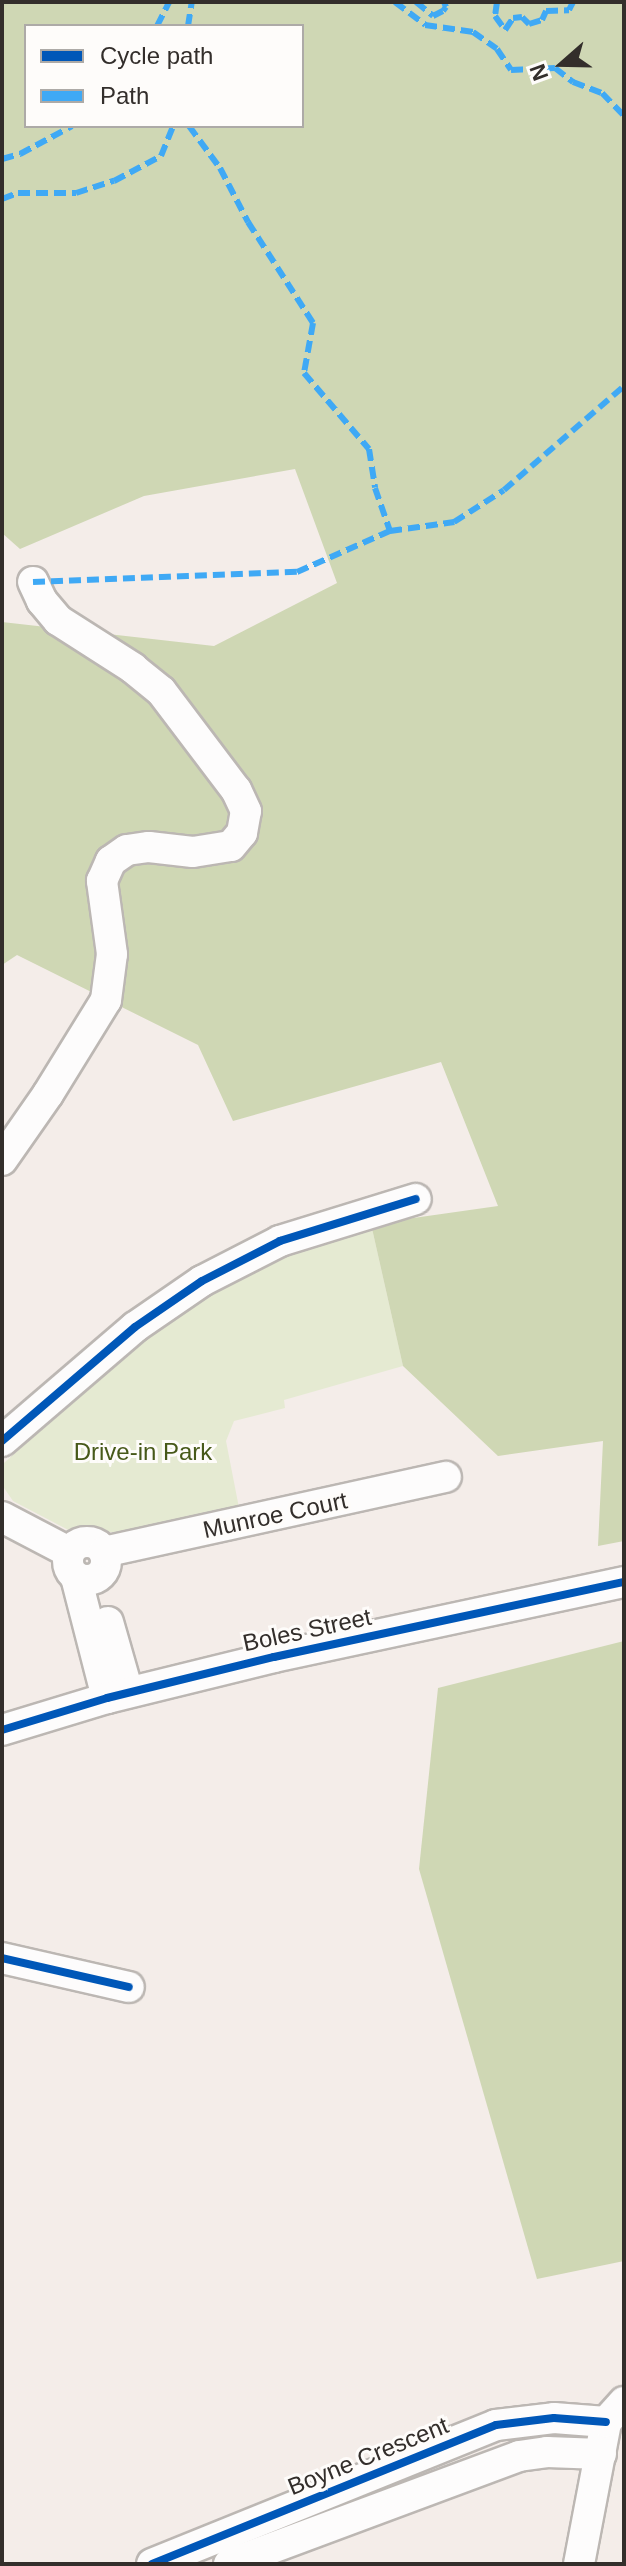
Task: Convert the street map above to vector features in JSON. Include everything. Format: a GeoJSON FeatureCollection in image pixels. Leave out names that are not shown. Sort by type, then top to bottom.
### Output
{"type":"FeatureCollection","features":[{"type":"Feature","properties":{"kind":"street"},"geometry":{"type":"LineString","coordinates":[[2,1160],[48,1094],[106,1000],[112,954],[102,881],[111,861],[127,850],[149,847],[193,852],[231,846],[242,833],[246,811],[236,790],[161,691],[133,668],[58,620],[42,601],[33,582]]}},
{"type":"Feature","properties":{"kind":"street"},"geometry":{"type":"LineString","coordinates":[[2,1441],[135,1327],[202,1281],[280,1241],[416,1199]]}},
{"type":"Feature","properties":{"kind":"street","name":"Munroe Court"},"geometry":{"type":"LineString","coordinates":[[86,1565],[446,1477]]}},
{"type":"Feature","properties":{"kind":"street"},"geometry":{"type":"LineString","coordinates":[[2,1517],[86,1565],[118,1695]]}},
{"type":"Feature","properties":{"kind":"street","name":"Boles Street"},"geometry":{"type":"LineString","coordinates":[[2,1730],[118,1695],[624,1582]]}},
{"type":"Feature","properties":{"kind":"street"},"geometry":{"type":"LineString","coordinates":[[2,1958],[129,1987]]}},
{"type":"Feature","properties":{"kind":"street","name":"Boyne Crescent"},"geometry":{"type":"LineString","coordinates":[[152,2564],[496,2425],[615,2412],[601,2454],[579,2564]]}},
{"type":"Feature","properties":{"kind":"street"},"geometry":{"type":"LineString","coordinates":[[229,2564],[519,2456],[547,2452],[601,2454]]}},
{"type":"Feature","properties":{"kind":"green space"},"geometry":{"type":"Polygon","coordinates":[[[2,2],[624,2],[624,1541],[598,1546],[603,1441],[498,1456],[403,1366],[371,1224],[498,1206],[441,1062],[233,1121],[198,1045],[17,955],[2,965],[2,622],[214,646],[337,583],[295,469],[144,496],[20,549],[2,533],[2,2]]]}},
{"type":"Feature","properties":{"kind":"green space","name":"Drive-in Park"},"geometry":{"type":"Polygon","coordinates":[[[371,1224],[403,1366],[284,1400],[285,1408],[234,1421],[226,1441],[240,1513],[130,1537],[111,1532],[76,1534],[13,1501],[2,1485],[4,1463],[133,1348],[200,1300],[282,1253],[371,1224]]]}},
{"type":"Feature","properties":{"kind":"green space"},"geometry":{"type":"Polygon","coordinates":[[[624,1641],[624,2261],[537,2279],[419,1869],[438,1688],[624,1641]]]}},
{"type":"Feature","properties":{"kind":"marked path"},"geometry":{"type":"LineString","coordinates":[[158,24],[169,2]]}},
{"type":"Feature","properties":{"kind":"marked path"},"geometry":{"type":"LineString","coordinates":[[188,24],[192,2]]}},
{"type":"Feature","properties":{"kind":"marked path"},"geometry":{"type":"LineString","coordinates":[[395,2],[425,25],[473,32],[497,49],[511,70],[555,68],[573,82],[602,93],[624,116]]}},
{"type":"Feature","properties":{"kind":"marked path"},"geometry":{"type":"LineString","coordinates":[[416,2],[433,16],[443,11],[446,7],[444,2]]}},
{"type":"Feature","properties":{"kind":"marked path"},"geometry":{"type":"LineString","coordinates":[[497,2],[495,16],[505,30],[513,18],[522,17],[529,24],[542,20],[546,11],[569,10],[573,2]]}},
{"type":"Feature","properties":{"kind":"marked path"},"geometry":{"type":"LineString","coordinates":[[2,159],[20,154],[68,128]]}},
{"type":"Feature","properties":{"kind":"marked path"},"geometry":{"type":"LineString","coordinates":[[2,199],[18,193],[76,193],[114,181],[161,156],[172,128]]}},
{"type":"Feature","properties":{"kind":"marked path"},"geometry":{"type":"LineString","coordinates":[[190,128],[220,168],[248,222],[313,323],[304,373],[369,449],[375,488],[390,531]]}},
{"type":"Feature","properties":{"kind":"marked path"},"geometry":{"type":"LineString","coordinates":[[33,582],[297,572],[390,531],[454,522],[504,490],[624,386]]}},
{"type":"Feature","properties":{"kind":"cycle path"},"geometry":{"type":"LineString","coordinates":[[2,1441],[135,1327],[202,1281],[280,1241],[416,1199]]}},
{"type":"Feature","properties":{"kind":"cycle path"},"geometry":{"type":"LineString","coordinates":[[2,1730],[107,1698],[274,1657],[624,1582]]}},
{"type":"Feature","properties":{"kind":"cycle path"},"geometry":{"type":"LineString","coordinates":[[2,1958],[129,1987]]}},
{"type":"Feature","properties":{"kind":"cycle path"},"geometry":{"type":"LineString","coordinates":[[152,2564],[496,2425],[554,2418],[606,2422]]}}]}
